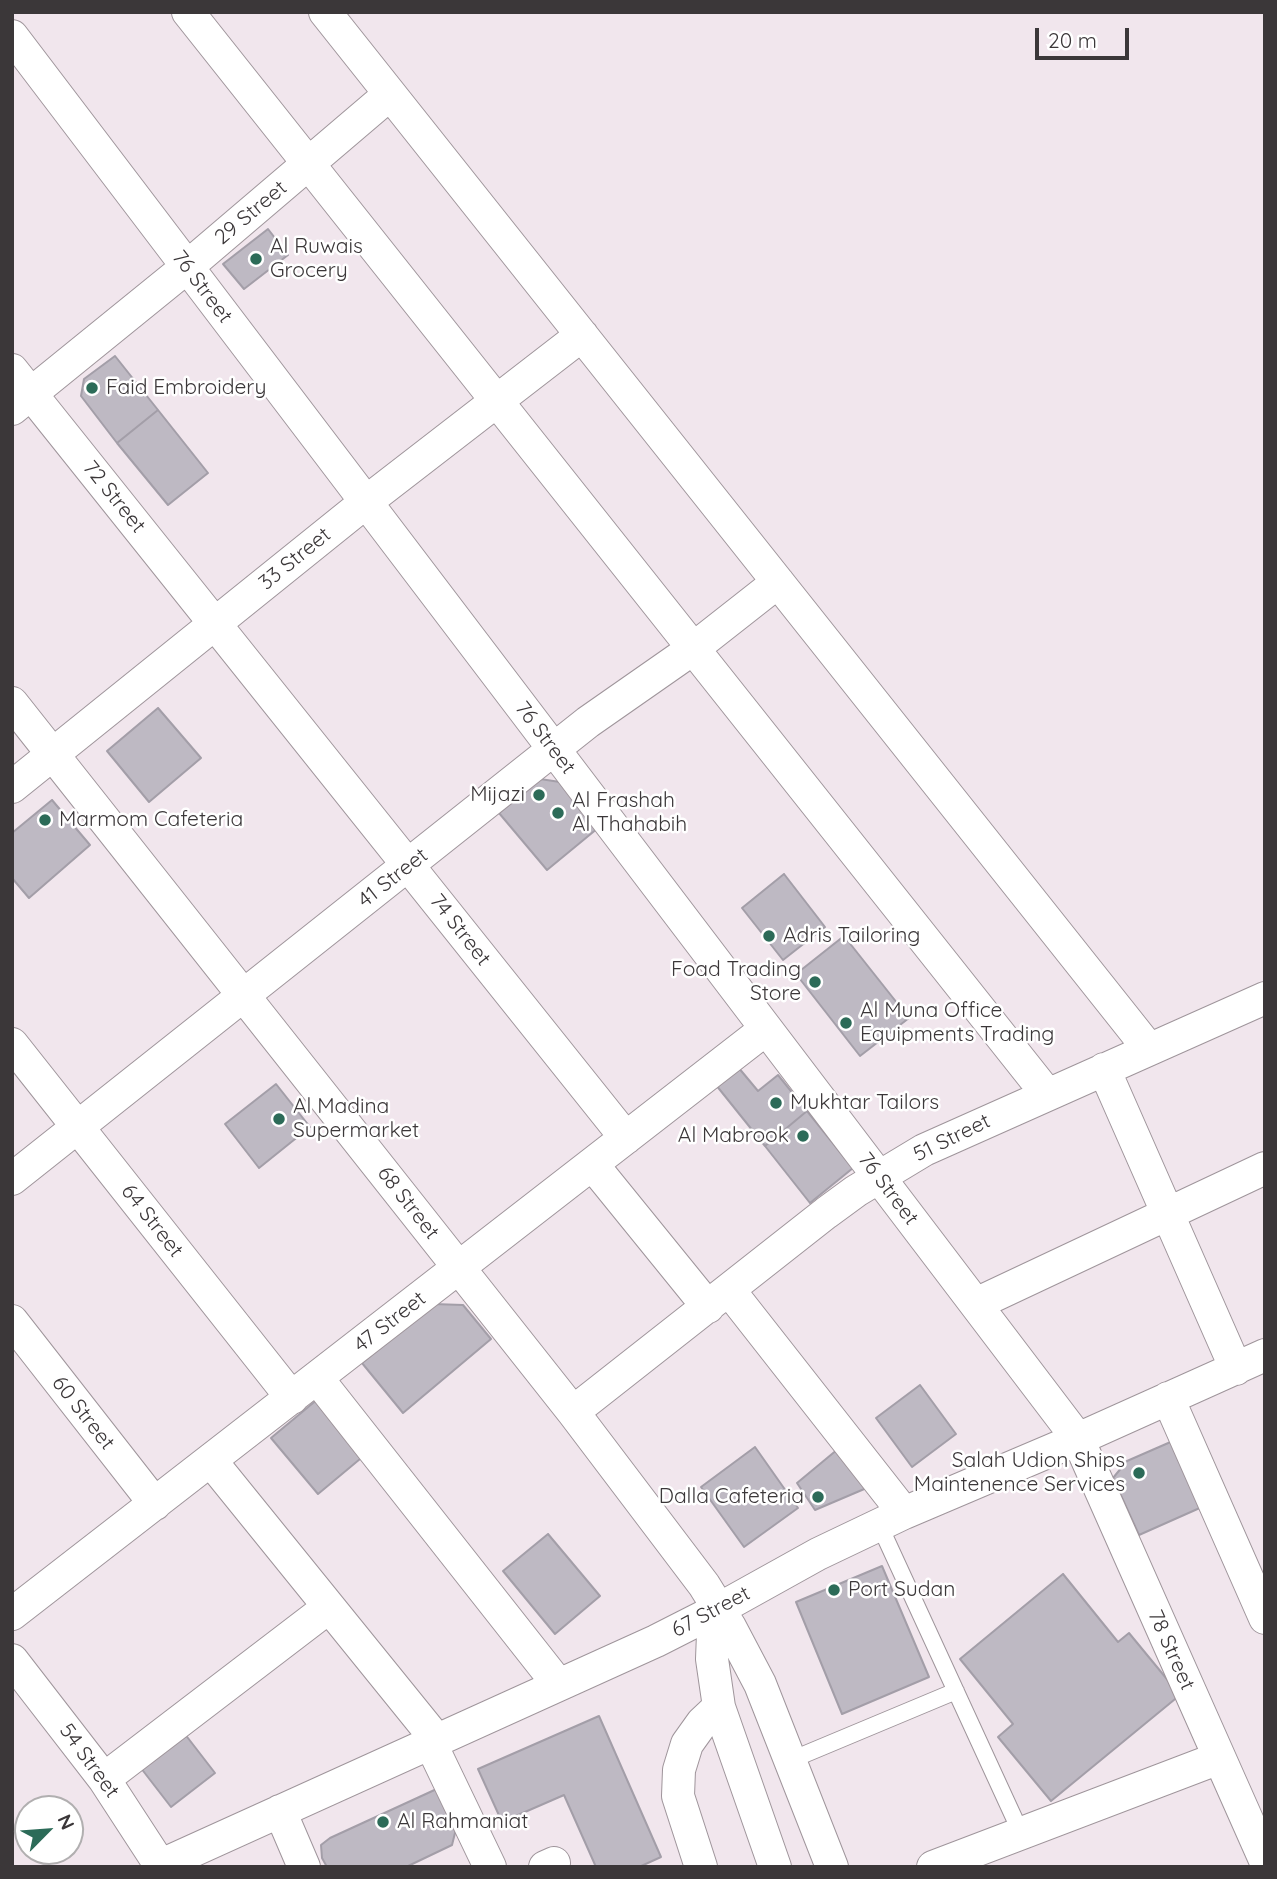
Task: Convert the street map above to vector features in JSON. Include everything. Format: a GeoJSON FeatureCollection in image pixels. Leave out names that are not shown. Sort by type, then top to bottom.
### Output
{"type":"FeatureCollection","features":[{"type":"Feature","properties":{"kind":"street"},"geometry":{"type":"LineString","coordinates":[[188,12],[1047,1094]]}},
{"type":"Feature","properties":{"kind":"street"},"geometry":{"type":"LineString","coordinates":[[325,12],[1149,1049]]}},
{"type":"Feature","properties":{"kind":"street","name":"76 Street"},"geometry":{"type":"LineString","coordinates":[[12,36],[1078,1439]]}},
{"type":"Feature","properties":{"kind":"street","name":"29 Street"},"geometry":{"type":"LineString","coordinates":[[19,391],[187,267],[390,94]]}},
{"type":"Feature","properties":{"kind":"street","name":"33 Street"},"geometry":{"type":"LineString","coordinates":[[12,788],[366,502],[582,335]]}},
{"type":"Feature","properties":{"kind":"street","name":"72 Street"},"geometry":{"type":"LineString","coordinates":[[19,391],[216,623]]}},
{"type":"Feature","properties":{"kind":"street","name":"41 Street"},"geometry":{"type":"LineString","coordinates":[[12,1179],[554,749],[694,648],[778,582]]}},
{"type":"Feature","properties":{"kind":"street","name":"74 Street"},"geometry":{"type":"LineString","coordinates":[[216,623],[626,1138]]}},
{"type":"Feature","properties":{"kind":"street","name":"68 Street"},"geometry":{"type":"LineString","coordinates":[[12,704],[460,1268],[684,1557],[719,1609],[755,1675],[832,1867]]}},
{"type":"Feature","properties":{"kind":"street","name":"51 Street"},"geometry":{"type":"LineString","coordinates":[[573,1412],[826,1213],[924,1150],[1265,998]]}},
{"type":"Feature","properties":{"kind":"street","name":"47 Street"},"geometry":{"type":"LineString","coordinates":[[12,1614],[766,1029]]}},
{"type":"Feature","properties":{"kind":"street","name":"64 Street"},"geometry":{"type":"LineString","coordinates":[[12,1044],[292,1398]]}},
{"type":"Feature","properties":{"kind":"street"},"geometry":{"type":"LineString","coordinates":[[1104,1069],[1236,1369]]}},
{"type":"Feature","properties":{"kind":"street"},"geometry":{"type":"LineString","coordinates":[[592,1164],[719,1299],[891,1518]]}},
{"type":"Feature","properties":{"kind":"street"},"geometry":{"type":"LineString","coordinates":[[976,1304],[1265,1168]]}},
{"type":"Feature","properties":{"kind":"street","name":"60 Street"},"geometry":{"type":"LineString","coordinates":[[12,1321],[155,1504]]}},
{"type":"Feature","properties":{"kind":"street","name":"67 Street"},"geometry":{"type":"LineString","coordinates":[[159,1866],[656,1641],[891,1518],[1078,1439],[1265,1355]]}},
{"type":"Feature","properties":{"kind":"street"},"geometry":{"type":"LineString","coordinates":[[317,1378],[558,1684]]}},
{"type":"Feature","properties":{"kind":"street"},"geometry":{"type":"LineString","coordinates":[[1168,1398],[1265,1618]]}},
{"type":"Feature","properties":{"kind":"street","name":"78 Street"},"geometry":{"type":"LineString","coordinates":[[1078,1439],[1265,1860]]}},
{"type":"Feature","properties":{"kind":"street"},"geometry":{"type":"LineString","coordinates":[[211,1461],[433,1740],[490,1867]]}},
{"type":"Feature","properties":{"kind":"street"},"geometry":{"type":"LineString","coordinates":[[104,1779],[329,1607]]}},
{"type":"Feature","properties":{"kind":"street"},"geometry":{"type":"LineString","coordinates":[[719,1609],[713,1634],[712,1659],[719,1707],[775,1867]]}},
{"type":"Feature","properties":{"kind":"street","name":"54 Street"},"geometry":{"type":"LineString","coordinates":[[12,1660],[104,1779],[159,1866]]}},
{"type":"Feature","properties":{"kind":"street"},"geometry":{"type":"LineString","coordinates":[[701,1867],[678,1796],[679,1770],[687,1745],[702,1723],[719,1707]]}},
{"type":"Feature","properties":{"kind":"street"},"geometry":{"type":"LineString","coordinates":[[933,1867],[1219,1758]]}},
{"type":"Feature","properties":{"kind":"street"},"geometry":{"type":"LineString","coordinates":[[280,1811],[304,1867]]}},
{"type":"Feature","properties":{"kind":"lane"},"geometry":{"type":"LineString","coordinates":[[891,1518],[956,1691],[1021,1833]]}},
{"type":"Feature","properties":{"kind":"lane"},"geometry":{"type":"LineString","coordinates":[[791,1760],[956,1691]]}},
{"type":"Feature","properties":{"kind":"building","name":"Al Ruwais Grocery"},"geometry":{"type":"Polygon","coordinates":[[[268,229],[288,255],[244,289],[223,264],[268,229]]]}},
{"type":"Feature","properties":{"kind":"building"},"geometry":{"type":"Polygon","coordinates":[[[115,356],[158,410],[117,443],[81,396],[84,379],[115,356]]]}},
{"type":"Feature","properties":{"kind":"building"},"geometry":{"type":"Polygon","coordinates":[[[158,410],[208,473],[168,505],[117,443],[158,410]]]}},
{"type":"Feature","properties":{"kind":"building"},"geometry":{"type":"Polygon","coordinates":[[[158,708],[201,758],[149,802],[107,751],[158,708]]]}},
{"type":"Feature","properties":{"kind":"building"},"geometry":{"type":"Polygon","coordinates":[[[540,779],[560,782],[598,828],[547,870],[499,813],[540,779]]]}},
{"type":"Feature","properties":{"kind":"building"},"geometry":{"type":"Polygon","coordinates":[[[52,800],[90,845],[29,898],[12,878],[12,833],[52,800]]]}},
{"type":"Feature","properties":{"kind":"building"},"geometry":{"type":"Polygon","coordinates":[[[784,874],[825,927],[783,960],[742,908],[784,874]]]}},
{"type":"Feature","properties":{"kind":"building"},"geometry":{"type":"Polygon","coordinates":[[[844,936],[909,1018],[860,1056],[796,974],[844,936]]]}},
{"type":"Feature","properties":{"kind":"building"},"geometry":{"type":"Polygon","coordinates":[[[738,1067],[758,1091],[778,1075],[807,1111],[765,1146],[716,1085],[738,1067]]]}},
{"type":"Feature","properties":{"kind":"building"},"geometry":{"type":"Polygon","coordinates":[[[276,1084],[310,1127],[259,1168],[225,1124],[276,1084]]]}},
{"type":"Feature","properties":{"kind":"building"},"geometry":{"type":"Polygon","coordinates":[[[807,1111],[853,1168],[810,1203],[765,1146],[807,1111]]]}},
{"type":"Feature","properties":{"kind":"building"},"geometry":{"type":"Polygon","coordinates":[[[433,1304],[463,1305],[491,1339],[403,1413],[362,1363],[433,1304]]]}},
{"type":"Feature","properties":{"kind":"building"},"geometry":{"type":"Polygon","coordinates":[[[920,1385],[956,1434],[912,1467],[876,1418],[920,1385]]]}},
{"type":"Feature","properties":{"kind":"building"},"geometry":{"type":"Polygon","coordinates":[[[319,1398],[366,1454],[318,1494],[271,1438],[319,1398]]]}},
{"type":"Feature","properties":{"kind":"building"},"geometry":{"type":"Polygon","coordinates":[[[1182,1437],[1211,1503],[1139,1535],[1113,1478],[1127,1461],[1182,1437]]]}},
{"type":"Feature","properties":{"kind":"building"},"geometry":{"type":"Polygon","coordinates":[[[844,1444],[876,1484],[815,1510],[797,1483],[844,1444]]]}},
{"type":"Feature","properties":{"kind":"building"},"geometry":{"type":"Polygon","coordinates":[[[755,1447],[798,1508],[744,1547],[701,1487],[755,1447]]]}},
{"type":"Feature","properties":{"kind":"building"},"geometry":{"type":"Polygon","coordinates":[[[548,1534],[600,1596],[555,1634],[503,1571],[548,1534]]]}},
{"type":"Feature","properties":{"kind":"building"},"geometry":{"type":"Polygon","coordinates":[[[882,1566],[929,1677],[842,1714],[796,1602],[882,1566]]]}},
{"type":"Feature","properties":{"kind":"building"},"geometry":{"type":"Polygon","coordinates":[[[1063,1574],[1118,1642],[1129,1633],[1180,1695],[1051,1801],[998,1737],[1013,1724],[960,1659],[1063,1574]]]}},
{"type":"Feature","properties":{"kind":"building"},"geometry":{"type":"Polygon","coordinates":[[[599,1716],[661,1857],[639,1867],[596,1867],[564,1795],[502,1822],[478,1769],[599,1716]]]}},
{"type":"Feature","properties":{"kind":"building"},"geometry":{"type":"Polygon","coordinates":[[[181,1729],[215,1773],[171,1807],[137,1763],[181,1729]]]}},
{"type":"Feature","properties":{"kind":"building"},"geometry":{"type":"Polygon","coordinates":[[[441,1787],[466,1827],[455,1833],[452,1845],[406,1867],[327,1867],[322,1858],[321,1845],[330,1838],[441,1787]]]}},
{"type":"Feature","properties":{"kind":"place","name":"Al Ruwais Grocery"},"geometry":{"type":"Point","coordinates":[256,259]}},
{"type":"Feature","properties":{"kind":"place","name":"Faid Embroidery"},"geometry":{"type":"Point","coordinates":[92,388]}},
{"type":"Feature","properties":{"kind":"place","name":"Mijazi"},"geometry":{"type":"Point","coordinates":[539,795]}},
{"type":"Feature","properties":{"kind":"place","name":"Al Frashah Al Thahabih"},"geometry":{"type":"Point","coordinates":[558,813]}},
{"type":"Feature","properties":{"kind":"place","name":"Marmom Cafeteria"},"geometry":{"type":"Point","coordinates":[45,820]}},
{"type":"Feature","properties":{"kind":"place","name":"Adris Tailoring"},"geometry":{"type":"Point","coordinates":[769,936]}},
{"type":"Feature","properties":{"kind":"place","name":"Foad Trading Store"},"geometry":{"type":"Point","coordinates":[815,982]}},
{"type":"Feature","properties":{"kind":"place","name":"Al Muna Office Equipments Trading"},"geometry":{"type":"Point","coordinates":[846,1023]}},
{"type":"Feature","properties":{"kind":"place","name":"Mukhtar Tailors"},"geometry":{"type":"Point","coordinates":[776,1103]}},
{"type":"Feature","properties":{"kind":"place","name":"Al Madina Supermarket"},"geometry":{"type":"Point","coordinates":[279,1119]}},
{"type":"Feature","properties":{"kind":"place","name":"Al Mabrook"},"geometry":{"type":"Point","coordinates":[803,1136]}},
{"type":"Feature","properties":{"kind":"place","name":"Salah Udion Ships Maintenence Services"},"geometry":{"type":"Point","coordinates":[1139,1473]}},
{"type":"Feature","properties":{"kind":"place","name":"Dalla Cafeteria"},"geometry":{"type":"Point","coordinates":[818,1497]}},
{"type":"Feature","properties":{"kind":"place","name":"Port Sudan"},"geometry":{"type":"Point","coordinates":[834,1590]}},
{"type":"Feature","properties":{"kind":"place","name":"Al Rahmaniat"},"geometry":{"type":"Point","coordinates":[383,1822]}}]}
